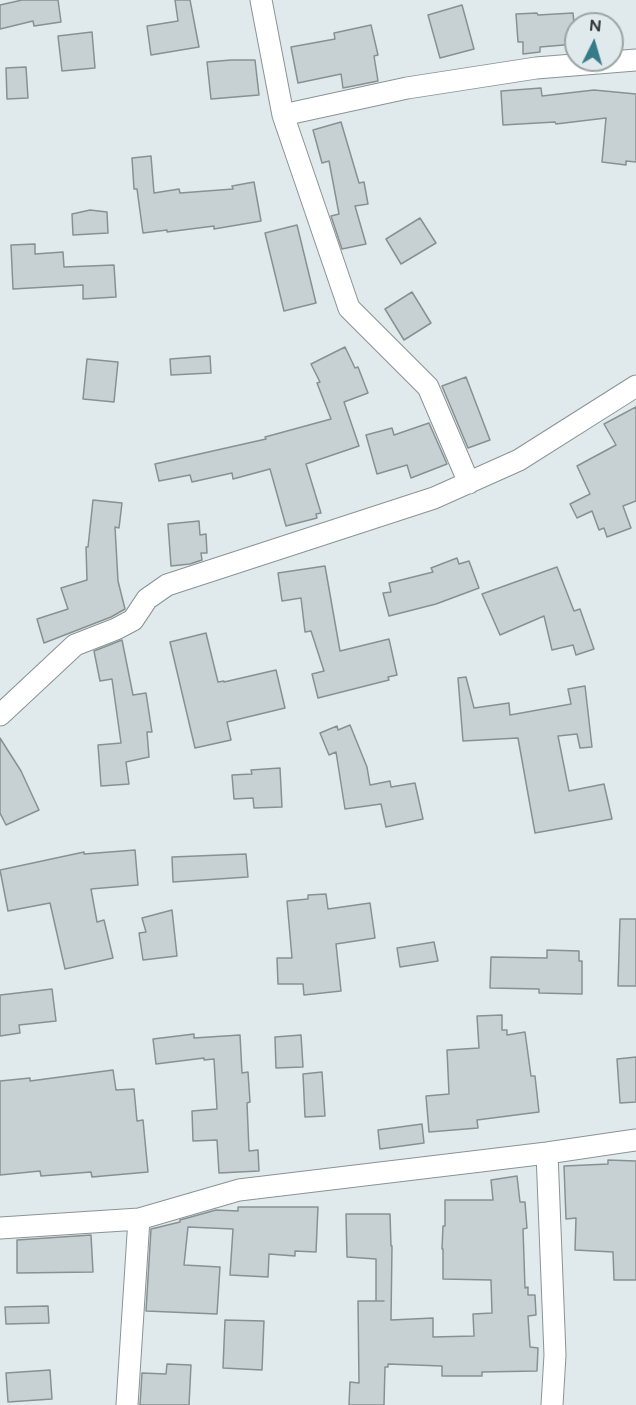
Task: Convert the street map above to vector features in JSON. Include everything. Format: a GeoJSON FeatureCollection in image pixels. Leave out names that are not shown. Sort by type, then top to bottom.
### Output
{"type":"FeatureCollection","features":[{"type":"Feature","properties":{"kind":"street"},"geometry":{"type":"LineString","coordinates":[[261,0],[282,115],[350,308],[428,387],[470,483]]}},
{"type":"Feature","properties":{"kind":"street"},"geometry":{"type":"LineString","coordinates":[[282,115],[407,88],[536,68],[636,60]]}},
{"type":"Feature","properties":{"kind":"street"},"geometry":{"type":"LineString","coordinates":[[0,715],[75,645],[133,620],[147,599],[168,585],[423,501],[470,483],[519,460],[636,386]]}},
{"type":"Feature","properties":{"kind":"street"},"geometry":{"type":"LineString","coordinates":[[0,1228],[139,1219],[239,1190],[636,1140]]}},
{"type":"Feature","properties":{"kind":"street"},"geometry":{"type":"LineString","coordinates":[[547,1153],[555,1355],[552,1405]]}},
{"type":"Feature","properties":{"kind":"street"},"geometry":{"type":"LineString","coordinates":[[127,1405],[139,1219]]}},
{"type":"Feature","properties":{"kind":"building"},"geometry":{"type":"Polygon","coordinates":[[[22,0],[58,0],[61,22],[34,26],[33,21],[0,29],[0,5],[22,0]]]}},
{"type":"Feature","properties":{"kind":"building"},"geometry":{"type":"Polygon","coordinates":[[[175,0],[190,0],[199,47],[151,55],[147,26],[178,21],[175,0]]]}},
{"type":"Feature","properties":{"kind":"building"},"geometry":{"type":"Polygon","coordinates":[[[462,5],[474,49],[440,58],[428,15],[462,5]]]}},
{"type":"Feature","properties":{"kind":"building"},"geometry":{"type":"Polygon","coordinates":[[[516,14],[564,14],[564,45],[540,47],[540,52],[523,54],[523,42],[518,42],[516,14]]]}},
{"type":"Feature","properties":{"kind":"building"},"geometry":{"type":"Polygon","coordinates":[[[371,25],[378,55],[374,56],[378,81],[343,88],[341,74],[298,83],[291,47],[335,39],[334,33],[371,25]]]}},
{"type":"Feature","properties":{"kind":"building"},"geometry":{"type":"Polygon","coordinates":[[[92,32],[95,68],[62,71],[58,36],[92,32]]]}},
{"type":"Feature","properties":{"kind":"building"},"geometry":{"type":"Polygon","coordinates":[[[255,60],[259,95],[211,99],[207,62],[255,60]]]}},
{"type":"Feature","properties":{"kind":"building"},"geometry":{"type":"Polygon","coordinates":[[[26,67],[28,98],[7,99],[6,68],[26,67]]]}},
{"type":"Feature","properties":{"kind":"building"},"geometry":{"type":"Polygon","coordinates":[[[541,88],[542,96],[594,90],[636,94],[636,162],[626,161],[626,165],[602,162],[606,118],[556,124],[555,122],[503,125],[501,91],[541,88]]]}},
{"type":"Feature","properties":{"kind":"building"},"geometry":{"type":"Polygon","coordinates":[[[341,122],[359,183],[364,182],[368,204],[355,206],[366,244],[342,249],[331,216],[339,214],[329,161],[322,163],[313,130],[341,122]]]}},
{"type":"Feature","properties":{"kind":"building"},"geometry":{"type":"Polygon","coordinates":[[[151,156],[154,193],[179,189],[180,193],[233,189],[232,186],[254,182],[261,221],[214,229],[214,226],[143,233],[137,189],[134,189],[132,158],[151,156]]]}},
{"type":"Feature","properties":{"kind":"building"},"geometry":{"type":"Polygon","coordinates":[[[90,210],[107,212],[108,233],[73,235],[72,214],[90,210]]]}},
{"type":"Feature","properties":{"kind":"building"},"geometry":{"type":"Polygon","coordinates":[[[420,218],[436,243],[401,264],[386,239],[420,218]]]}},
{"type":"Feature","properties":{"kind":"building"},"geometry":{"type":"Polygon","coordinates":[[[297,225],[316,303],[284,311],[265,233],[297,225]]]}},
{"type":"Feature","properties":{"kind":"building"},"geometry":{"type":"Polygon","coordinates":[[[35,244],[35,254],[63,252],[64,267],[114,265],[116,297],[83,299],[83,285],[13,289],[11,245],[35,244]]]}},
{"type":"Feature","properties":{"kind":"building"},"geometry":{"type":"Polygon","coordinates":[[[412,292],[431,323],[404,340],[385,309],[412,292]]]}},
{"type":"Feature","properties":{"kind":"building"},"geometry":{"type":"Polygon","coordinates":[[[345,347],[355,368],[358,367],[368,393],[344,402],[359,446],[306,464],[321,513],[316,514],[317,518],[286,526],[270,469],[233,479],[232,473],[192,482],[190,475],[159,481],[155,464],[266,439],[265,437],[331,419],[317,383],[320,382],[311,364],[345,347]]]}},
{"type":"Feature","properties":{"kind":"building"},"geometry":{"type":"Polygon","coordinates":[[[210,356],[211,373],[171,375],[170,359],[210,356]]]}},
{"type":"Feature","properties":{"kind":"building"},"geometry":{"type":"Polygon","coordinates":[[[87,359],[118,362],[114,402],[83,399],[87,359]]]}},
{"type":"Feature","properties":{"kind":"building"},"geometry":{"type":"Polygon","coordinates":[[[466,377],[490,440],[468,448],[442,386],[466,377]]]}},
{"type":"Feature","properties":{"kind":"building"},"geometry":{"type":"Polygon","coordinates":[[[636,407],[636,501],[623,506],[631,528],[607,537],[604,528],[599,530],[592,511],[577,518],[570,504],[590,494],[577,466],[616,445],[604,424],[636,407]]]}},
{"type":"Feature","properties":{"kind":"building"},"geometry":{"type":"Polygon","coordinates":[[[429,423],[447,464],[411,478],[407,465],[377,474],[366,435],[392,428],[394,435],[429,423]]]}},
{"type":"Feature","properties":{"kind":"building"},"geometry":{"type":"Polygon","coordinates":[[[93,500],[122,503],[119,528],[115,527],[118,581],[125,609],[111,617],[44,643],[37,619],[68,609],[61,588],[87,580],[86,547],[88,547],[93,500]]]}},
{"type":"Feature","properties":{"kind":"building"},"geometry":{"type":"Polygon","coordinates":[[[199,521],[200,535],[206,534],[207,553],[201,553],[202,560],[171,566],[168,524],[199,521]]]}},
{"type":"Feature","properties":{"kind":"building"},"geometry":{"type":"Polygon","coordinates":[[[457,558],[459,564],[469,561],[479,588],[436,604],[389,616],[383,593],[391,592],[389,583],[433,572],[431,568],[457,558]]]}},
{"type":"Feature","properties":{"kind":"building"},"geometry":{"type":"Polygon","coordinates":[[[325,566],[340,651],[389,639],[397,675],[388,677],[389,680],[318,698],[312,674],[324,671],[311,631],[305,632],[301,598],[282,601],[278,573],[325,566]]]}},
{"type":"Feature","properties":{"kind":"building"},"geometry":{"type":"Polygon","coordinates":[[[557,567],[574,611],[580,609],[594,649],[576,655],[573,645],[552,650],[544,616],[500,635],[482,594],[557,567]]]}},
{"type":"Feature","properties":{"kind":"building"},"geometry":{"type":"Polygon","coordinates":[[[206,633],[218,682],[276,670],[285,708],[227,722],[231,740],[195,748],[170,642],[206,633]]]}},
{"type":"Feature","properties":{"kind":"building"},"geometry":{"type":"Polygon","coordinates":[[[122,640],[133,695],[146,693],[152,732],[147,732],[149,757],[126,762],[129,784],[101,786],[98,745],[121,743],[112,679],[100,681],[94,651],[122,640]]]}},
{"type":"Feature","properties":{"kind":"building"},"geometry":{"type":"Polygon","coordinates":[[[466,677],[474,708],[509,703],[510,715],[571,704],[568,689],[585,686],[592,747],[580,748],[577,734],[558,736],[569,791],[604,784],[612,819],[535,833],[518,738],[463,741],[458,678],[466,677]]]}},
{"type":"Feature","properties":{"kind":"building"},"geometry":{"type":"Polygon","coordinates":[[[350,725],[367,767],[370,785],[390,781],[391,787],[415,783],[423,819],[386,827],[381,804],[345,809],[336,752],[329,755],[320,733],[337,726],[338,730],[350,725]]]}},
{"type":"Feature","properties":{"kind":"building"},"geometry":{"type":"Polygon","coordinates":[[[0,738],[21,771],[39,810],[6,825],[0,813],[0,738]]]}},
{"type":"Feature","properties":{"kind":"building"},"geometry":{"type":"Polygon","coordinates":[[[280,768],[282,807],[254,808],[253,798],[234,799],[232,775],[252,774],[251,770],[280,768]]]}},
{"type":"Feature","properties":{"kind":"building"},"geometry":{"type":"Polygon","coordinates":[[[135,850],[138,885],[91,889],[97,922],[104,920],[113,958],[65,969],[50,903],[8,911],[0,870],[84,852],[84,854],[135,850]]]}},
{"type":"Feature","properties":{"kind":"building"},"geometry":{"type":"Polygon","coordinates":[[[246,854],[248,877],[173,882],[172,857],[246,854]]]}},
{"type":"Feature","properties":{"kind":"building"},"geometry":{"type":"Polygon","coordinates":[[[326,894],[328,909],[370,903],[375,938],[336,944],[341,991],[304,995],[303,984],[278,984],[277,958],[292,958],[287,901],[308,899],[308,895],[326,894]]]}},
{"type":"Feature","properties":{"kind":"building"},"geometry":{"type":"Polygon","coordinates":[[[172,910],[177,956],[143,960],[139,933],[146,932],[142,918],[172,910]]]}},
{"type":"Feature","properties":{"kind":"building"},"geometry":{"type":"Polygon","coordinates":[[[620,919],[636,919],[636,986],[618,986],[620,919]]]}},
{"type":"Feature","properties":{"kind":"building"},"geometry":{"type":"Polygon","coordinates":[[[434,942],[438,961],[400,967],[397,948],[434,942]]]}},
{"type":"Feature","properties":{"kind":"building"},"geometry":{"type":"Polygon","coordinates":[[[547,950],[579,951],[579,961],[582,961],[582,994],[539,993],[539,989],[490,988],[491,957],[547,958],[547,950]]]}},
{"type":"Feature","properties":{"kind":"building"},"geometry":{"type":"Polygon","coordinates":[[[52,989],[56,1021],[19,1025],[20,1033],[0,1036],[0,995],[52,989]]]}},
{"type":"Feature","properties":{"kind":"building"},"geometry":{"type":"Polygon","coordinates":[[[502,1015],[502,1030],[507,1030],[507,1035],[525,1032],[531,1076],[535,1076],[539,1112],[477,1120],[478,1128],[429,1132],[426,1096],[449,1094],[447,1050],[479,1048],[477,1016],[502,1015]]]}},
{"type":"Feature","properties":{"kind":"building"},"geometry":{"type":"Polygon","coordinates":[[[194,1034],[194,1038],[240,1035],[242,1073],[248,1072],[249,1151],[258,1150],[259,1171],[219,1173],[217,1140],[193,1141],[192,1111],[217,1109],[214,1059],[204,1060],[204,1058],[156,1064],[153,1039],[194,1034]]]}},
{"type":"Feature","properties":{"kind":"building"},"geometry":{"type":"Polygon","coordinates":[[[301,1035],[303,1067],[276,1068],[275,1037],[301,1035]]]}},
{"type":"Feature","properties":{"kind":"building"},"geometry":{"type":"Polygon","coordinates":[[[636,1057],[636,1102],[620,1103],[617,1059],[636,1057]]]}},
{"type":"Feature","properties":{"kind":"building"},"geometry":{"type":"Polygon","coordinates":[[[113,1070],[116,1090],[134,1089],[137,1121],[143,1120],[148,1172],[92,1177],[91,1172],[41,1176],[40,1171],[0,1175],[0,1081],[30,1078],[30,1081],[113,1070]]]}},
{"type":"Feature","properties":{"kind":"building"},"geometry":{"type":"Polygon","coordinates":[[[322,1072],[325,1116],[305,1117],[303,1074],[322,1072]]]}},
{"type":"Feature","properties":{"kind":"building"},"geometry":{"type":"Polygon","coordinates":[[[422,1124],[424,1143],[380,1149],[378,1130],[422,1124]]]}},
{"type":"Feature","properties":{"kind":"building"},"geometry":{"type":"Polygon","coordinates":[[[608,1160],[636,1161],[636,1280],[614,1280],[613,1252],[575,1250],[576,1218],[566,1219],[564,1166],[608,1164],[608,1160]]]}},
{"type":"Feature","properties":{"kind":"building"},"geometry":{"type":"Polygon","coordinates":[[[517,1176],[520,1202],[525,1202],[527,1228],[523,1229],[525,1288],[528,1287],[528,1295],[535,1295],[536,1315],[528,1316],[530,1347],[538,1348],[537,1371],[482,1372],[482,1376],[442,1376],[442,1366],[388,1364],[388,1367],[385,1367],[384,1405],[349,1405],[350,1382],[359,1383],[358,1301],[376,1301],[376,1259],[347,1257],[346,1214],[390,1214],[391,1320],[433,1318],[433,1337],[474,1336],[473,1314],[492,1313],[491,1280],[443,1279],[445,1200],[493,1200],[491,1180],[517,1176]]]}},
{"type":"Feature","properties":{"kind":"building"},"geometry":{"type":"Polygon","coordinates":[[[238,1207],[318,1207],[316,1252],[295,1251],[295,1256],[269,1254],[268,1277],[230,1275],[233,1229],[188,1227],[184,1265],[220,1267],[217,1314],[146,1311],[151,1229],[216,1210],[238,1211],[238,1207]]]}},
{"type":"Feature","properties":{"kind":"building"},"geometry":{"type":"Polygon","coordinates":[[[91,1235],[93,1272],[17,1273],[17,1240],[91,1235]]]}},
{"type":"Feature","properties":{"kind":"building"},"geometry":{"type":"Polygon","coordinates":[[[48,1306],[49,1323],[6,1324],[5,1307],[48,1306]]]}},
{"type":"Feature","properties":{"kind":"building"},"geometry":{"type":"Polygon","coordinates":[[[225,1320],[264,1321],[262,1370],[223,1368],[225,1320]]]}},
{"type":"Feature","properties":{"kind":"building"},"geometry":{"type":"Polygon","coordinates":[[[167,1364],[191,1365],[189,1405],[140,1405],[142,1373],[166,1374],[167,1364]]]}},
{"type":"Feature","properties":{"kind":"building"},"geometry":{"type":"Polygon","coordinates":[[[50,1370],[52,1399],[8,1402],[6,1373],[50,1370]]]}}]}
